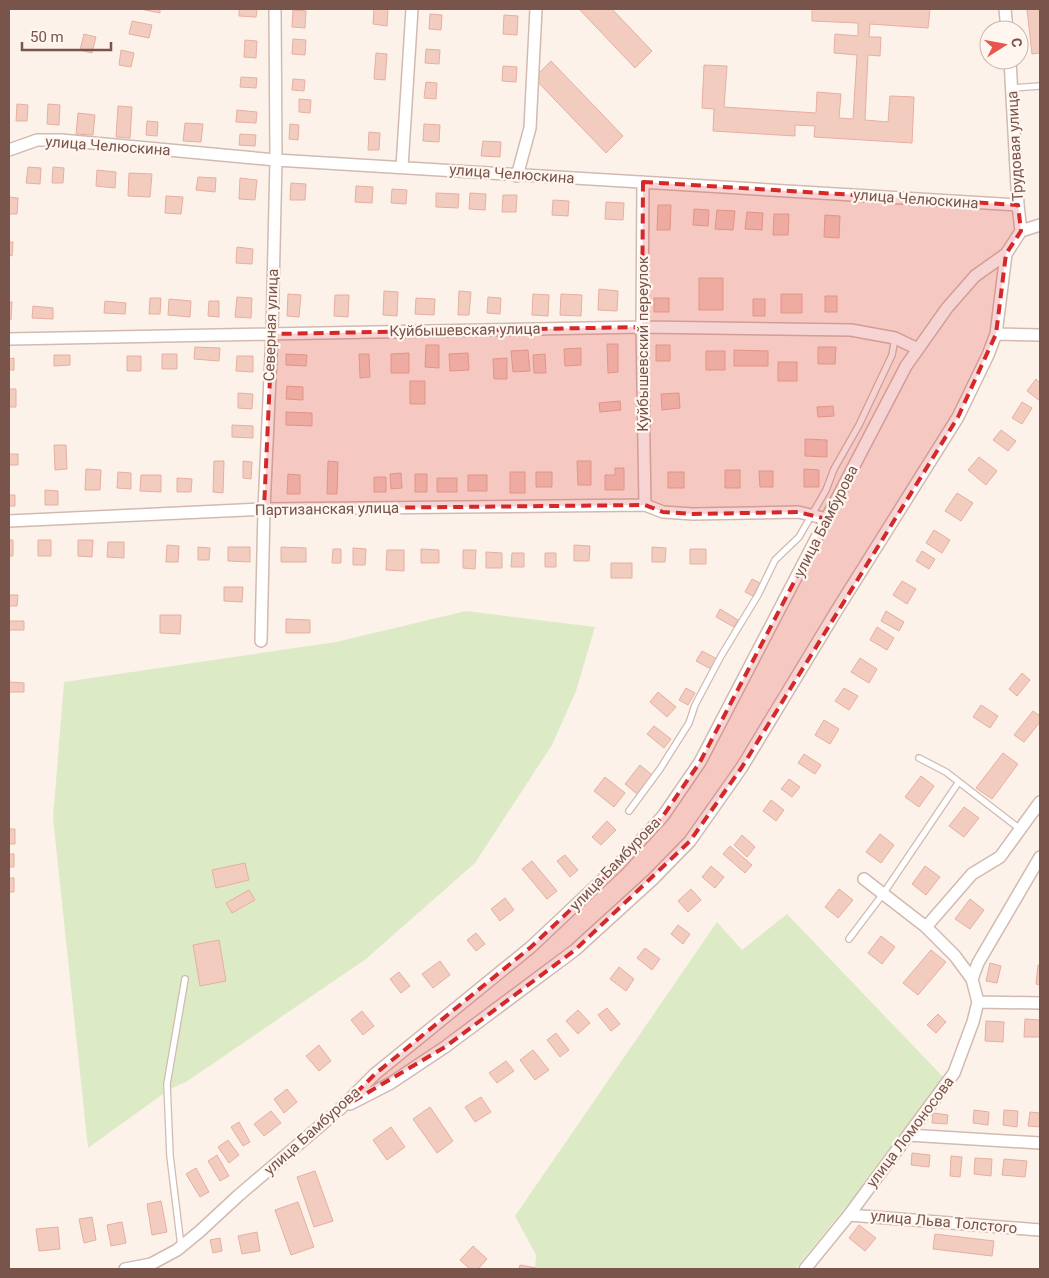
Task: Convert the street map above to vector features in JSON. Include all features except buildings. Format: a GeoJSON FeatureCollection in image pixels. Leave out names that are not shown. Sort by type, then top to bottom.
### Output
{"type":"FeatureCollection","features":[{"type":"Feature","properties":{"kind":"street","name":"Северная улица"},"geometry":{"type":"LineString","coordinates":[[261,642],[276,160],[275,9]]}},
{"type":"Feature","properties":{"kind":"street"},"geometry":{"type":"LineString","coordinates":[[402,166],[412,9]]}},
{"type":"Feature","properties":{"kind":"street"},"geometry":{"type":"LineString","coordinates":[[517,176],[530,128],[536,9]]}},
{"type":"Feature","properties":{"kind":"street","name":"Трудовая улица"},"geometry":{"type":"LineString","coordinates":[[1011,70],[1021,231]]}},
{"type":"Feature","properties":{"kind":"street","name":"улица Челюскина"},"geometry":{"type":"LineString","coordinates":[[9,150],[37,140],[61,140],[276,160],[402,166],[517,176],[643,182],[1018,206]]}},
{"type":"Feature","properties":{"kind":"street","name":"Куйбышевский переулок"},"geometry":{"type":"LineString","coordinates":[[643,182],[642,327],[645,505]]}},
{"type":"Feature","properties":{"kind":"street"},"geometry":{"type":"LineString","coordinates":[[340,1109],[391,1083],[445,1047],[575,950],[653,879],[690,841],[742,767],[837,610],[958,417],[996,334],[1006,254],[1021,231],[1040,225]]}},
{"type":"Feature","properties":{"kind":"street","name":"улица Бамбурова"},"geometry":{"type":"LineString","coordinates":[[125,1269],[154,1267],[199,1232],[239,1194],[340,1109],[375,1074],[531,946],[618,865],[662,816],[700,762],[906,366],[947,308],[975,276],[1006,254]]}},
{"type":"Feature","properties":{"kind":"street","name":"Куйбышевская улица"},"geometry":{"type":"LineString","coordinates":[[9,339],[642,327],[851,330],[895,338],[918,349]]}},
{"type":"Feature","properties":{"kind":"street"},"geometry":{"type":"LineString","coordinates":[[996,334],[1040,335]]}},
{"type":"Feature","properties":{"kind":"street","name":"Партизанская улица"},"geometry":{"type":"LineString","coordinates":[[9,521],[264,509],[645,505],[663,512],[693,514],[798,512],[827,519]]}},
{"type":"Feature","properties":{"kind":"street"},"geometry":{"type":"LineString","coordinates":[[926,927],[972,874],[1000,857],[1040,802]]}},
{"type":"Feature","properties":{"kind":"street"},"geometry":{"type":"LineString","coordinates":[[972,978],[978,962],[1040,858]]}},
{"type":"Feature","properties":{"kind":"street","name":"улица Ломоносова"},"geometry":{"type":"LineString","coordinates":[[804,1269],[849,1215],[954,1073],[973,1022],[978,1002],[972,978],[955,956],[926,927],[864,879]]}},
{"type":"Feature","properties":{"kind":"street"},"geometry":{"type":"LineString","coordinates":[[978,1002],[1040,1004]]}},
{"type":"Feature","properties":{"kind":"street"},"geometry":{"type":"LineString","coordinates":[[908,1135],[1040,1142]]}},
{"type":"Feature","properties":{"kind":"street","name":"улица Льва Толстого"},"geometry":{"type":"LineString","coordinates":[[849,1215],[1040,1230]]}},
{"type":"Feature","properties":{"kind":"lane"},"geometry":{"type":"LineString","coordinates":[[1012,88],[1040,86]]}},
{"type":"Feature","properties":{"kind":"lane"},"geometry":{"type":"LineString","coordinates":[[629,811],[660,769],[689,723],[699,697],[758,595],[775,560],[799,537],[826,490],[834,469],[860,425],[892,355],[895,338]]}},
{"type":"Feature","properties":{"kind":"lane"},"geometry":{"type":"LineString","coordinates":[[919,758],[946,772],[1020,829]]}},
{"type":"Feature","properties":{"kind":"lane"},"geometry":{"type":"LineString","coordinates":[[849,939],[884,894],[958,783]]}},
{"type":"Feature","properties":{"kind":"lane"},"geometry":{"type":"LineString","coordinates":[[181,1246],[170,1156],[167,1084],[185,979]]}},
{"type":"Feature","properties":{"kind":"highlighted area"},"geometry":{"type":"Polygon","coordinates":[[[643,182],[1018,205],[1021,231],[1006,254],[996,334],[958,417],[742,767],[690,841],[575,950],[445,1047],[340,1109],[375,1074],[531,947],[618,865],[663,816],[700,762],[827,519],[798,512],[693,514],[663,512],[645,505],[264,509],[272,334],[642,327],[643,182]]]}},
{"type":"Feature","properties":{"kind":"green space"},"geometry":{"type":"Polygon","coordinates":[[[466,611],[595,627],[576,691],[552,745],[475,863],[366,959],[186,1082],[170,1089],[88,1148],[53,818],[64,682],[336,642],[466,611]]]}},
{"type":"Feature","properties":{"kind":"green space"},"geometry":{"type":"Polygon","coordinates":[[[787,914],[944,1078],[881,1164],[795,1269],[535,1269],[536,1255],[515,1216],[717,922],[742,950],[787,914]]]}}]}
